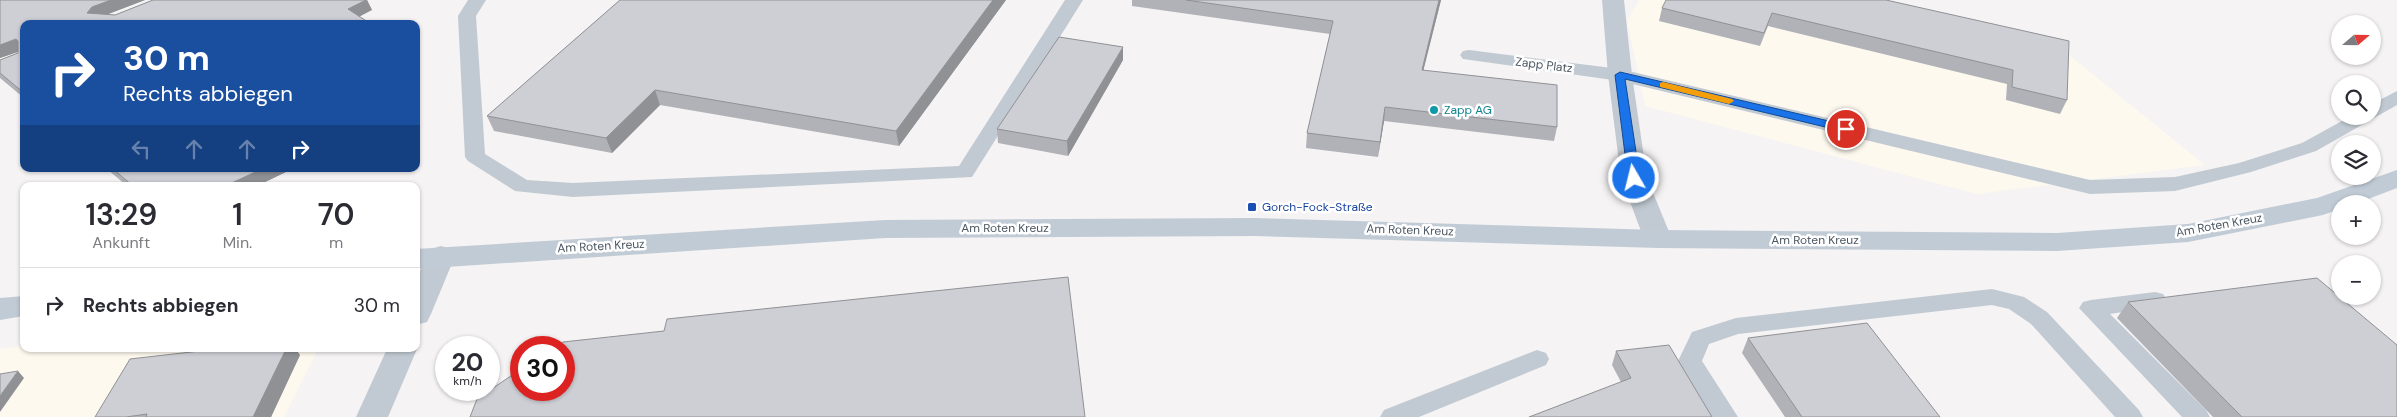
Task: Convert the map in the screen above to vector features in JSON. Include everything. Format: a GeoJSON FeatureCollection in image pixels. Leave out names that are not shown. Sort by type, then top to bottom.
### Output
{"type":"FeatureCollection","features":[{"type":"Feature","properties":{"kind":"street"},"geometry":{"type":"LineString","coordinates":[[1613,0],[1620,75],[1634,178],[1658,239]]}},
{"type":"Feature","properties":{"kind":"street","name":"Am Roten Kreuz"},"geometry":{"type":"LineString","coordinates":[[429,257],[885,229],[1256,227],[1658,239],[2057,242],[2188,233],[2323,206],[2397,178]]}},
{"type":"Feature","properties":{"kind":"street"},"geometry":{"type":"LineString","coordinates":[[420,296],[429,257]]}},
{"type":"Feature","properties":{"kind":"street"},"geometry":{"type":"LineString","coordinates":[[0,309],[20,306]]}},
{"type":"Feature","properties":{"kind":"street"},"geometry":{"type":"LineString","coordinates":[[372,417],[401,352]]}},
{"type":"Feature","properties":{"kind":"lane"},"geometry":{"type":"LineString","coordinates":[[477,0],[467,16],[475,157],[522,186],[572,190],[965,172],[1074,0]]}},
{"type":"Feature","properties":{"kind":"lane","name":"Zapp Platz"},"geometry":{"type":"LineString","coordinates":[[1469,55],[1620,75],[2090,187],[2175,184],[2244,168],[2309,147],[2349,125]]}},
{"type":"Feature","properties":{"kind":"lane"},"geometry":{"type":"LineString","coordinates":[[2381,107],[2397,97]]}},
{"type":"Feature","properties":{"kind":"lane"},"geometry":{"type":"LineString","coordinates":[[1725,417],[1690,361],[1700,338],[1736,326],[1992,297],[2016,303],[2039,318],[2130,417]]}},
{"type":"Feature","properties":{"kind":"lane"},"geometry":{"type":"LineString","coordinates":[[2177,297],[2091,308],[2197,417]]}},
{"type":"Feature","properties":{"kind":"lane"},"geometry":{"type":"LineString","coordinates":[[1393,417],[1537,359]]}},
{"type":"Feature","properties":{"kind":"shaded area"},"geometry":{"type":"Polygon","coordinates":[[[1639,0],[1864,0],[2054,43],[2205,165],[1977,194],[1645,106],[1627,21],[1639,0]]]}},
{"type":"Feature","properties":{"kind":"shaded area"},"geometry":{"type":"Polygon","coordinates":[[[20,346],[20,352],[316,352],[284,417],[0,417],[0,349],[20,346]]]}},
{"type":"Feature","properties":{"kind":"building"},"geometry":{"type":"Polygon","coordinates":[[[0,0],[111,0],[92,7],[87,13],[115,15],[153,0],[366,0],[348,9],[365,20],[20,20],[20,90],[0,73],[0,60],[18,53],[18,41],[16,39],[0,45],[0,0]]]}},
{"type":"Feature","properties":{"kind":"building"},"geometry":{"type":"Polygon","coordinates":[[[620,0],[993,0],[896,131],[655,90],[606,138],[487,116],[620,0]]]}},
{"type":"Feature","properties":{"kind":"building"},"geometry":{"type":"Polygon","coordinates":[[[1186,0],[1439,0],[1422,70],[1557,85],[1557,127],[1385,107],[1380,142],[1307,133],[1333,21],[1186,0]]]}},
{"type":"Feature","properties":{"kind":"building"},"geometry":{"type":"Polygon","coordinates":[[[1666,0],[1886,0],[2069,41],[2067,100],[2012,87],[2013,70],[1772,13],[1764,33],[1662,8],[1666,0]]]}},
{"type":"Feature","properties":{"kind":"building"},"geometry":{"type":"Polygon","coordinates":[[[1059,37],[1123,47],[1067,141],[997,129],[1059,37]]]}},
{"type":"Feature","properties":{"kind":"building"},"geometry":{"type":"Polygon","coordinates":[[[117,172],[255,172],[234,182],[128,182],[117,172]]]}},
{"type":"Feature","properties":{"kind":"building"},"geometry":{"type":"Polygon","coordinates":[[[1068,277],[1085,417],[470,417],[476,401],[500,401],[500,383],[510,376],[510,401],[575,401],[575,341],[664,331],[667,319],[1068,277]]]}},
{"type":"Feature","properties":{"kind":"building"},"geometry":{"type":"Polygon","coordinates":[[[2317,278],[2331,290],[2331,305],[2349,305],[2397,345],[2397,417],[2242,417],[2128,302],[2317,278]]]}},
{"type":"Feature","properties":{"kind":"building"},"geometry":{"type":"Polygon","coordinates":[[[1867,323],[1940,417],[1802,417],[1748,338],[1867,323]]]}},
{"type":"Feature","properties":{"kind":"building"},"geometry":{"type":"Polygon","coordinates":[[[1669,345],[1712,417],[1529,417],[1631,378],[1616,351],[1669,345]]]}},
{"type":"Feature","properties":{"kind":"building"},"geometry":{"type":"Polygon","coordinates":[[[191,352],[285,352],[253,417],[146,417],[147,414],[126,417],[95,417],[130,359],[191,352]]]}},
{"type":"Feature","properties":{"kind":"building"},"geometry":{"type":"Polygon","coordinates":[[[18,371],[0,396],[0,374],[18,371]]]}},
{"type":"Feature","properties":{"kind":"slow traffic"},"geometry":{"type":"LineString","coordinates":[[1663,85],[1729,101]]}},
{"type":"Feature","properties":{"kind":"place","name":"Zapp AG"},"geometry":{"type":"Point","coordinates":[1434,110]}},
{"type":"Feature","properties":{"kind":"place","name":"Gorch-Fock-Straße"},"geometry":{"type":"Point","coordinates":[1252,207]}},
{"type":"Feature","properties":{"kind":"route"},"geometry":{"type":"LineString","coordinates":[[1634,178],[1620,75],[1846,129]]}}]}
